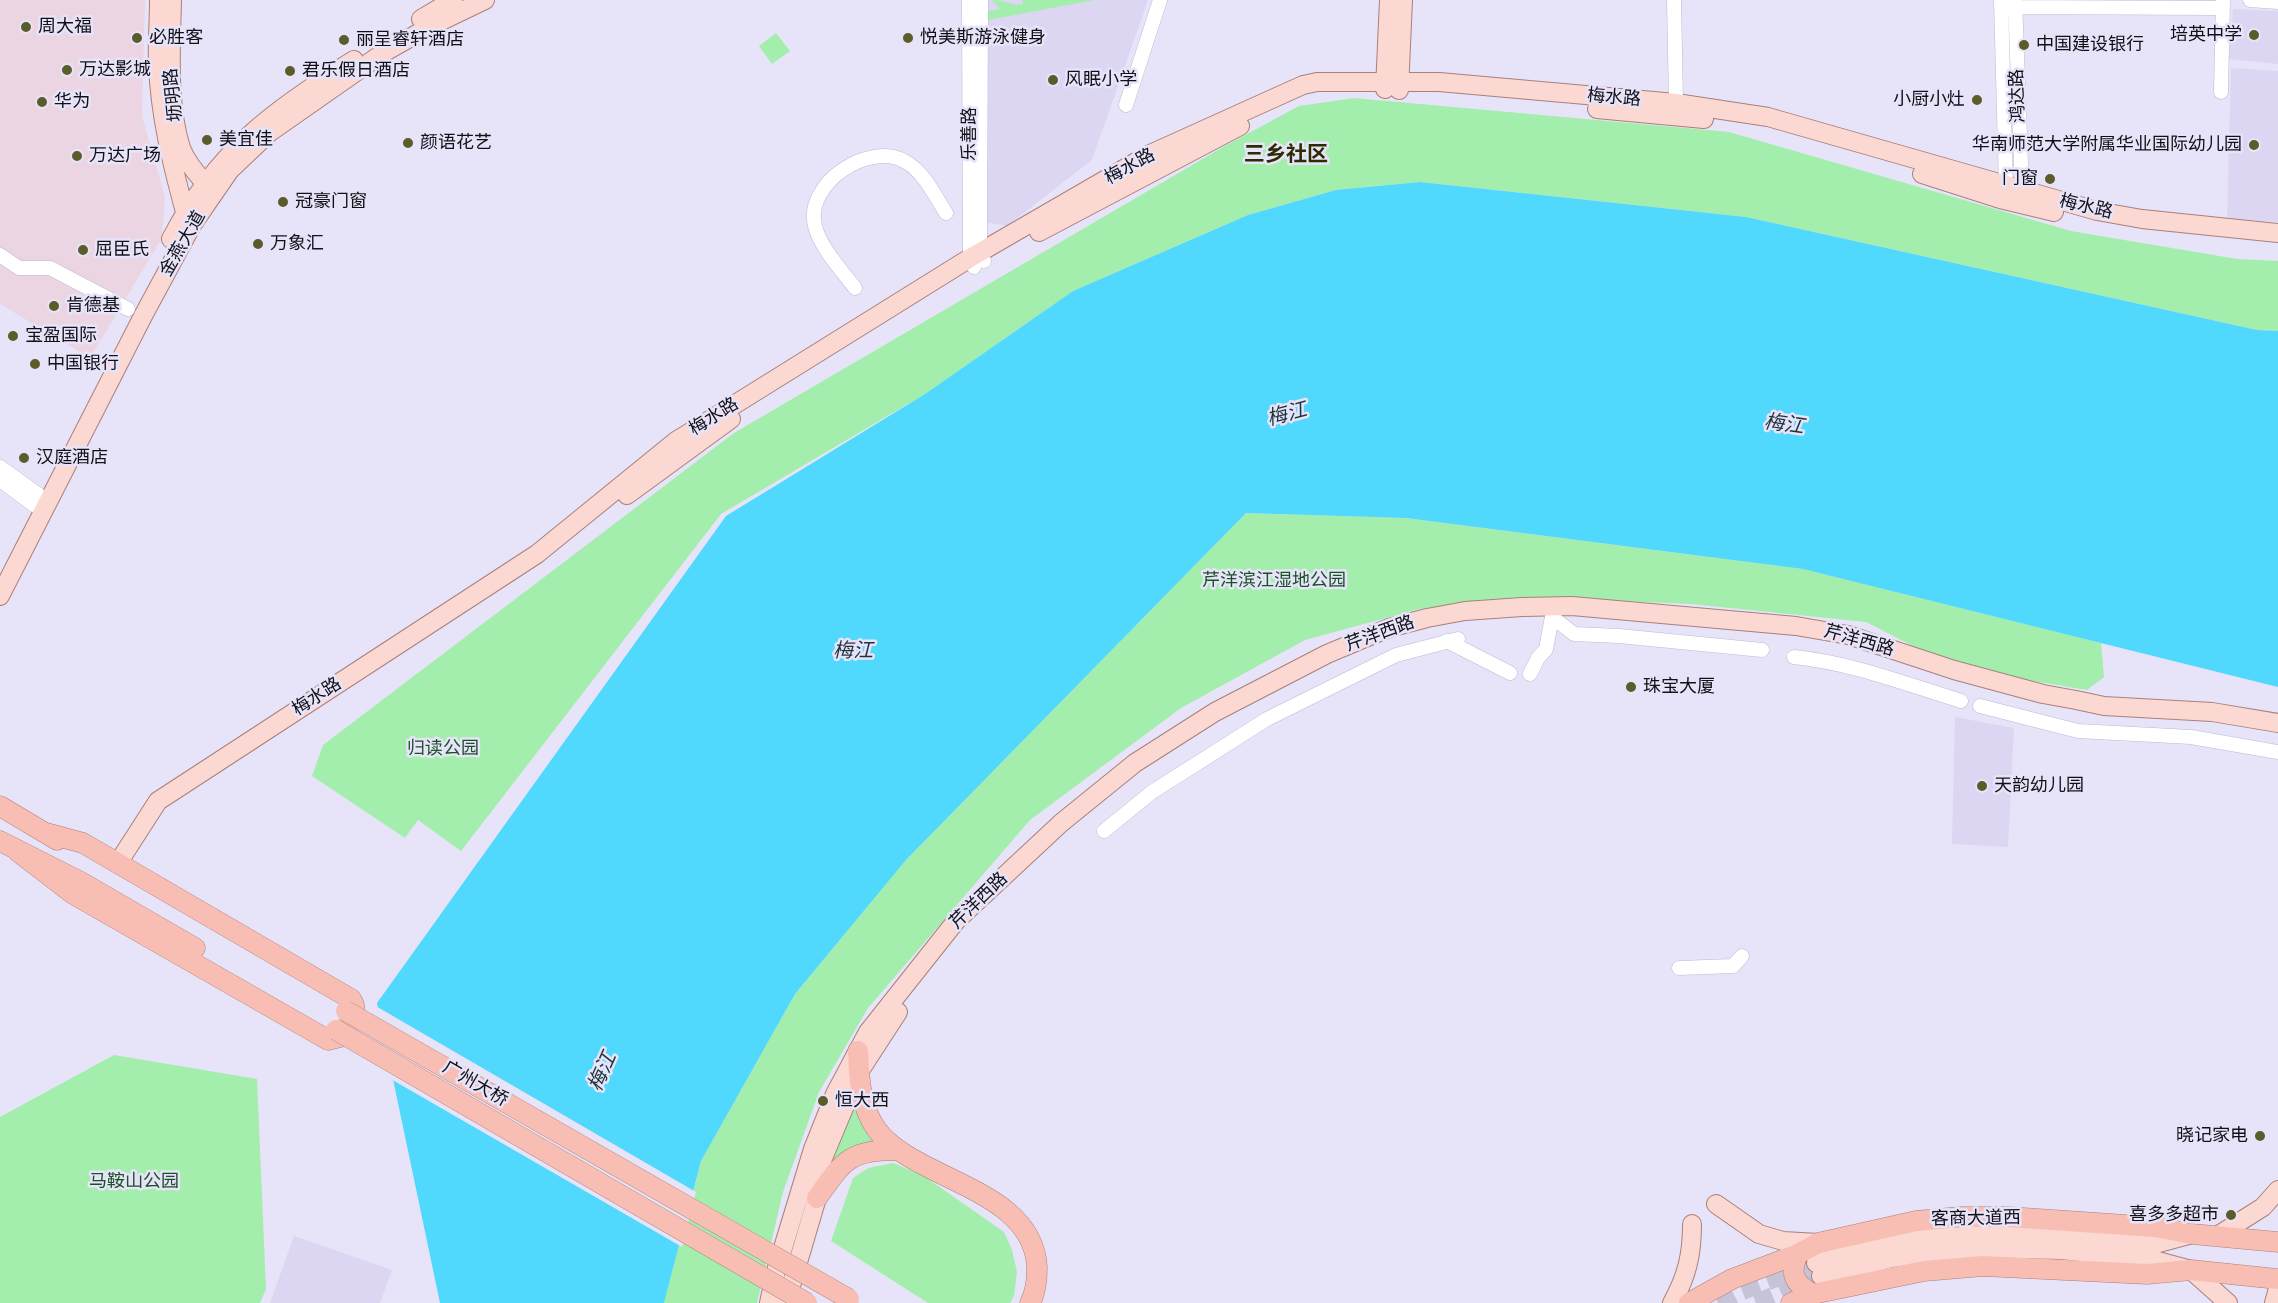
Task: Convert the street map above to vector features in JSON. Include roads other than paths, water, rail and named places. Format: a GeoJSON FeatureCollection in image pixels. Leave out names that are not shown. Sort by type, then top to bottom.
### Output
{"type":"FeatureCollection","features":[{"type":"Feature","properties":{"kind":"highway"},"geometry":{"type":"LineString","coordinates":[[0,806],[45,833],[83,843],[123,866],[351,999],[356,1012],[340,1037],[328,1040],[73,894],[17,851],[0,841]]}},
{"type":"Feature","properties":{"kind":"highway","name":"广州大桥"},"geometry":{"type":"LineString","coordinates":[[45,833],[235,946],[853,1301]]}},
{"type":"Feature","properties":{"kind":"highway","name":"广州大桥"},"geometry":{"type":"LineString","coordinates":[[17,851],[81,882],[807,1303]]}},
{"type":"Feature","properties":{"kind":"highway"},"geometry":{"type":"LineString","coordinates":[[865,1051],[859,1072],[862,1097],[877,1131],[898,1150],[1002,1207],[1018,1223],[1030,1240],[1036,1260],[1037,1280],[1030,1303]]}},
{"type":"Feature","properties":{"kind":"highway"},"geometry":{"type":"LineString","coordinates":[[865,1051],[879,1113],[889,1127],[1003,1195],[1034,1224],[1042,1238],[1048,1258],[1049,1277],[1043,1303]]}},
{"type":"Feature","properties":{"kind":"highway"},"geometry":{"type":"LineString","coordinates":[[817,1198],[837,1169],[850,1158],[870,1150],[898,1150]]}},
{"type":"Feature","properties":{"kind":"highway","name":"客商大道西"},"geometry":{"type":"LineString","coordinates":[[1689,1303],[1732,1279],[1798,1254],[1818,1243],[1916,1221],[1960,1216],[2155,1227],[2192,1234],[2278,1242]]}},
{"type":"Feature","properties":{"kind":"highway"},"geometry":{"type":"LineString","coordinates":[[1798,1254],[1793,1265],[1793,1276],[1797,1284],[1821,1285],[1924,1271],[1983,1266],[2147,1274],[2191,1270],[2278,1279]]}},
{"type":"Feature","properties":{"kind":"highway"},"geometry":{"type":"LineString","coordinates":[[1791,1303],[1821,1285]]}},
{"type":"Feature","properties":{"kind":"main road","name":"坜明路"},"geometry":{"type":"LineString","coordinates":[[159,0],[158,65],[162,113],[185,212]]}},
{"type":"Feature","properties":{"kind":"main road","name":"坜明路"},"geometry":{"type":"LineString","coordinates":[[172,0],[170,60],[174,109],[181,148],[191,166],[204,182]]}},
{"type":"Feature","properties":{"kind":"main road","name":"金燕大道"},"geometry":{"type":"LineString","coordinates":[[0,569],[185,212],[204,182],[261,122],[302,92],[453,0]]}},
{"type":"Feature","properties":{"kind":"main road","name":"金燕大道"},"geometry":{"type":"LineString","coordinates":[[0,596],[192,225],[230,170],[270,132],[383,53],[431,26],[485,0]]}},
{"type":"Feature","properties":{"kind":"main road"},"geometry":{"type":"LineString","coordinates":[[1389,0],[1392,86]]}},
{"type":"Feature","properties":{"kind":"main road"},"geometry":{"type":"LineString","coordinates":[[1392,86],[1403,0]]}},
{"type":"Feature","properties":{"kind":"main road","name":"梅水路"},"geometry":{"type":"LineString","coordinates":[[123,866],[151,819],[163,806],[494,595],[790,376],[977,260],[1298,94],[1439,82],[1676,104],[1768,117],[2097,212],[2278,233]]}},
{"type":"Feature","properties":{"kind":"main road","name":"梅水路"},"geometry":{"type":"LineString","coordinates":[[1392,86],[1768,125],[2000,200],[2129,227],[2278,244]]}},
{"type":"Feature","properties":{"kind":"main road","name":"芹洋西路"},"geometry":{"type":"LineString","coordinates":[[865,1051],[868,1032],[956,921],[1061,822],[1136,763],[1215,712],[1327,654],[1389,628],[1427,618],[1465,611],[1572,606],[1796,626],[1848,635],[1954,670],[2104,706],[2212,712],[2278,723]]}},
{"type":"Feature","properties":{"kind":"main road","name":"芹洋西路"},"geometry":{"type":"LineString","coordinates":[[769,1303],[776,1271],[813,1149],[836,1094],[865,1051],[919,982],[976,916],[1041,854],[1136,775],[1218,721],[1364,650],[1400,636],[1467,622],[1552,617],[1623,620],[1792,637],[1828,643],[2069,711],[2102,716],[2208,723],[2278,735]]}},
{"type":"Feature","properties":{"kind":"main road"},"geometry":{"type":"LineString","coordinates":[[786,1303],[817,1198],[821,1163],[859,1072]]}},
{"type":"Feature","properties":{"kind":"main road"},"geometry":{"type":"LineString","coordinates":[[2217,1236],[2263,1207],[2278,1190]]}},
{"type":"Feature","properties":{"kind":"main road"},"geometry":{"type":"LineString","coordinates":[[1716,1204],[1759,1233],[1783,1241],[1818,1243]]}},
{"type":"Feature","properties":{"kind":"main road"},"geometry":{"type":"LineString","coordinates":[[1672,1303],[1686,1275],[1692,1248],[1692,1224]]}},
{"type":"Feature","properties":{"kind":"main road"},"geometry":{"type":"LineString","coordinates":[[1821,1285],[1892,1244],[1929,1238],[2020,1235],[2155,1244],[2192,1234]]}},
{"type":"Feature","properties":{"kind":"main road"},"geometry":{"type":"LineString","coordinates":[[2191,1270],[2228,1303]]}},
{"type":"Feature","properties":{"kind":"main road"},"geometry":{"type":"LineString","coordinates":[[2274,1303],[2278,1288]]}},
{"type":"Feature","properties":{"kind":"street","name":"乐善路"},"geometry":{"type":"LineString","coordinates":[[969,0],[977,260]]}},
{"type":"Feature","properties":{"kind":"street","name":"乐善路"},"geometry":{"type":"LineString","coordinates":[[977,260],[981,0]]}},
{"type":"Feature","properties":{"kind":"street"},"geometry":{"type":"LineString","coordinates":[[1125,105],[1160,0]]}},
{"type":"Feature","properties":{"kind":"street"},"geometry":{"type":"LineString","coordinates":[[1674,0],[1676,104]]}},
{"type":"Feature","properties":{"kind":"street"},"geometry":{"type":"LineString","coordinates":[[2250,0],[2278,2]]}},
{"type":"Feature","properties":{"kind":"street"},"geometry":{"type":"LineString","coordinates":[[2001,4],[2223,4],[2221,92]]}},
{"type":"Feature","properties":{"kind":"street","name":"鸿达路"},"geometry":{"type":"LineString","coordinates":[[2001,4],[2014,189]]}},
{"type":"Feature","properties":{"kind":"street","name":"鸿达路"},"geometry":{"type":"LineString","coordinates":[[2014,189],[2015,4]]}},
{"type":"Feature","properties":{"kind":"street"},"geometry":{"type":"LineString","coordinates":[[855,288],[832,259],[815,228],[813,212],[822,192],[836,175],[850,164],[867,158],[888,156],[906,162],[922,177],[946,213]]}},
{"type":"Feature","properties":{"kind":"street"},"geometry":{"type":"LineString","coordinates":[[0,255],[19,268],[50,268],[128,309]]}},
{"type":"Feature","properties":{"kind":"street"},"geometry":{"type":"LineString","coordinates":[[0,467],[37,500]]}},
{"type":"Feature","properties":{"kind":"street"},"geometry":{"type":"LineString","coordinates":[[0,480],[37,500]]}},
{"type":"Feature","properties":{"kind":"street"},"geometry":{"type":"LineString","coordinates":[[1530,674],[1538,658],[1546,649],[1552,617],[1574,634],[1619,636],[1762,650]]}},
{"type":"Feature","properties":{"kind":"street"},"geometry":{"type":"LineString","coordinates":[[1104,831],[1152,792],[1267,719],[1396,655],[1453,640],[1510,673]]}},
{"type":"Feature","properties":{"kind":"street"},"geometry":{"type":"LineString","coordinates":[[1794,657],[1827,660],[1961,701]]}},
{"type":"Feature","properties":{"kind":"street"},"geometry":{"type":"LineString","coordinates":[[1980,706],[2078,731],[2191,737],[2278,752]]}},
{"type":"Feature","properties":{"kind":"street"},"geometry":{"type":"LineString","coordinates":[[1679,968],[1733,966],[1742,956]]}},
{"type":"Feature","properties":{"kind":"water","name":"梅江"},"geometry":{"type":"Polygon","coordinates":[[[1420,182],[1746,217],[2257,330],[2278,331],[2278,687],[1803,569],[1406,518],[1246,513],[906,860],[795,994],[701,1161],[664,1303],[440,1303],[377,1003],[726,516],[925,394],[1073,291],[1248,215],[1336,190],[1420,182]]]}},
{"type":"Feature","properties":{"kind":"tunnel"},"geometry":{"type":"LineString","coordinates":[[1718,1303],[1737,1293],[1816,1263]]}},
{"type":"Feature","properties":{"kind":"tunnel"},"geometry":{"type":"LineString","coordinates":[[1756,1303],[1821,1276]]}},
{"type":"Feature","properties":{"kind":"place","name":"周大福"},"geometry":{"type":"Point","coordinates":[26,27]}},
{"type":"Feature","properties":{"kind":"place","name":"培英中学"},"geometry":{"type":"Point","coordinates":[2254,35]}},
{"type":"Feature","properties":{"kind":"place","name":"必胜客"},"geometry":{"type":"Point","coordinates":[137,38]}},
{"type":"Feature","properties":{"kind":"place","name":"悦美斯游泳健身"},"geometry":{"type":"Point","coordinates":[908,38]}},
{"type":"Feature","properties":{"kind":"place","name":"丽呈睿轩酒店"},"geometry":{"type":"Point","coordinates":[344,40]}},
{"type":"Feature","properties":{"kind":"place","name":"中国建设银行"},"geometry":{"type":"Point","coordinates":[2024,45]}},
{"type":"Feature","properties":{"kind":"place","name":"万达影城"},"geometry":{"type":"Point","coordinates":[67,70]}},
{"type":"Feature","properties":{"kind":"place","name":"君乐假日酒店"},"geometry":{"type":"Point","coordinates":[290,71]}},
{"type":"Feature","properties":{"kind":"place","name":"风眠小学"},"geometry":{"type":"Point","coordinates":[1053,80]}},
{"type":"Feature","properties":{"kind":"place","name":"小厨小灶"},"geometry":{"type":"Point","coordinates":[1977,100]}},
{"type":"Feature","properties":{"kind":"place","name":"华为"},"geometry":{"type":"Point","coordinates":[42,102]}},
{"type":"Feature","properties":{"kind":"place","name":"美宜佳"},"geometry":{"type":"Point","coordinates":[207,140]}},
{"type":"Feature","properties":{"kind":"place","name":"颜语花艺"},"geometry":{"type":"Point","coordinates":[408,143]}},
{"type":"Feature","properties":{"kind":"place","name":"华南师范大学附属华业国际幼儿园"},"geometry":{"type":"Point","coordinates":[2254,145]}},
{"type":"Feature","properties":{"kind":"place","name":"万达广场"},"geometry":{"type":"Point","coordinates":[77,156]}},
{"type":"Feature","properties":{"kind":"place","name":"门窗"},"geometry":{"type":"Point","coordinates":[2050,179]}},
{"type":"Feature","properties":{"kind":"place","name":"冠豪门窗"},"geometry":{"type":"Point","coordinates":[283,202]}},
{"type":"Feature","properties":{"kind":"place","name":"万象汇"},"geometry":{"type":"Point","coordinates":[258,244]}},
{"type":"Feature","properties":{"kind":"place","name":"屈臣氏"},"geometry":{"type":"Point","coordinates":[83,250]}},
{"type":"Feature","properties":{"kind":"place","name":"肯德基"},"geometry":{"type":"Point","coordinates":[54,306]}},
{"type":"Feature","properties":{"kind":"place","name":"宝盈国际"},"geometry":{"type":"Point","coordinates":[13,336]}},
{"type":"Feature","properties":{"kind":"place","name":"中国银行"},"geometry":{"type":"Point","coordinates":[35,364]}},
{"type":"Feature","properties":{"kind":"place","name":"汉庭酒店"},"geometry":{"type":"Point","coordinates":[24,458]}},
{"type":"Feature","properties":{"kind":"place","name":"珠宝大厦"},"geometry":{"type":"Point","coordinates":[1631,687]}},
{"type":"Feature","properties":{"kind":"place","name":"天韵幼儿园"},"geometry":{"type":"Point","coordinates":[1982,786]}},
{"type":"Feature","properties":{"kind":"place","name":"恒大西"},"geometry":{"type":"Point","coordinates":[823,1101]}},
{"type":"Feature","properties":{"kind":"place","name":"晓记家电"},"geometry":{"type":"Point","coordinates":[2260,1136]}},
{"type":"Feature","properties":{"kind":"place","name":"喜多多超市"},"geometry":{"type":"Point","coordinates":[2231,1215]}},
{"type":"Feature","properties":{"kind":"district","name":"三乡社区"},"geometry":{"type":"Point","coordinates":[1286,155]}},
{"type":"Feature","properties":{"kind":"park label","name":"芹洋滨江湿地公园"},"geometry":{"type":"Point","coordinates":[1274,581]}},
{"type":"Feature","properties":{"kind":"park label","name":"归读公园"},"geometry":{"type":"Point","coordinates":[443,749]}},
{"type":"Feature","properties":{"kind":"park label","name":"马鞍山公园"},"geometry":{"type":"Point","coordinates":[134,1182]}}]}
